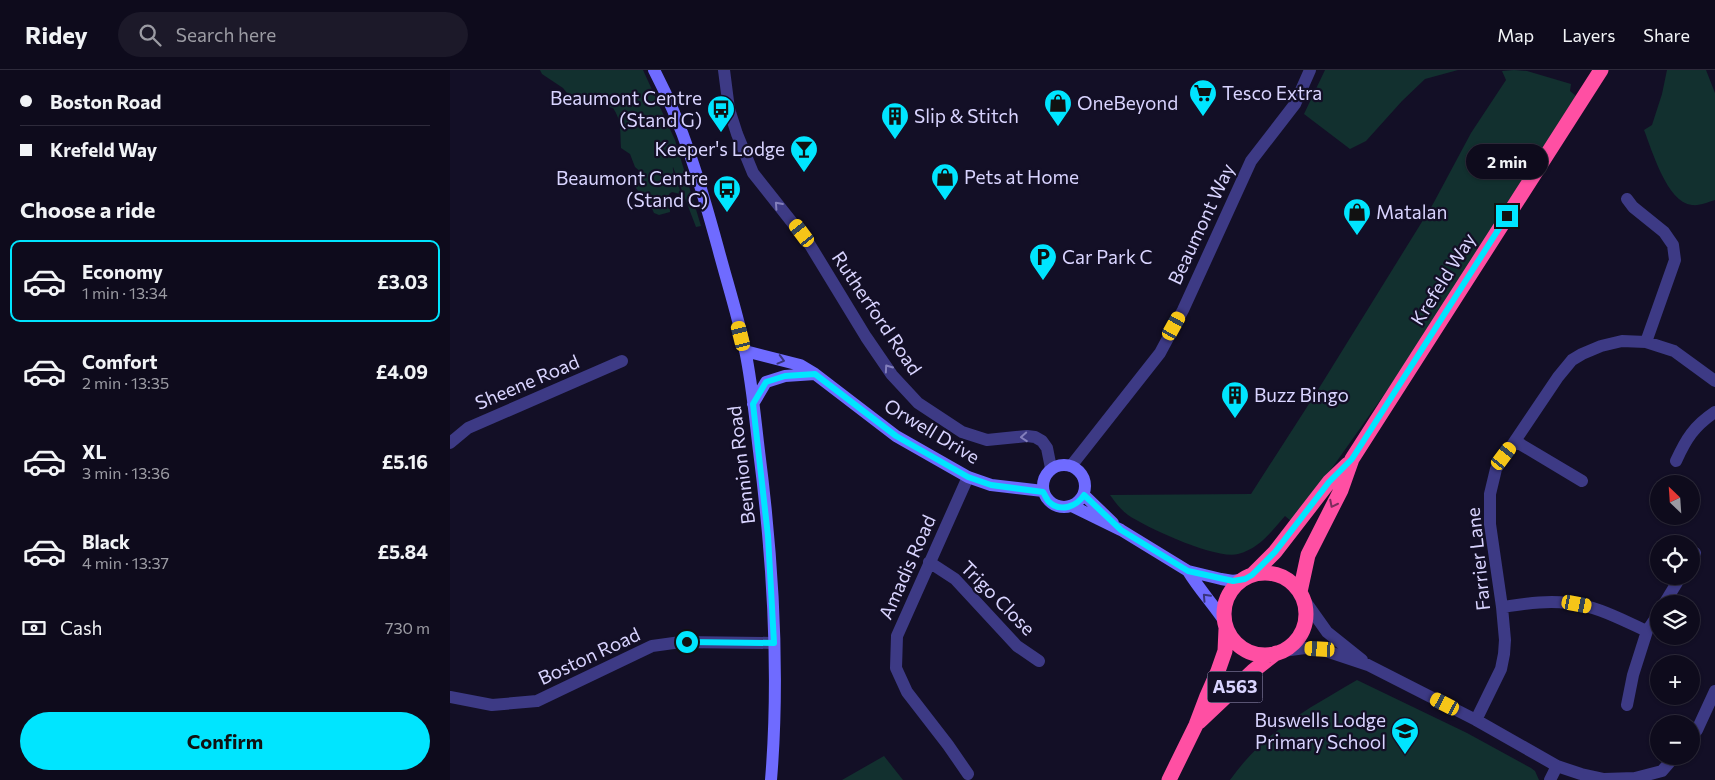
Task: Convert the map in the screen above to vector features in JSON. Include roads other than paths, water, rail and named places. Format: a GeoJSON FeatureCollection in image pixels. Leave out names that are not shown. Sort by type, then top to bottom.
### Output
{"type":"FeatureCollection","features":[{"type":"Feature","properties":{"kind":"highway","name":"Krefeld Way"},"geometry":{"type":"LineString","coordinates":[[1248,577],[1275,552],[1329,482],[1352,459],[1601,70]]}},
{"type":"Feature","properties":{"kind":"highway","name":"Krefeld Way"},"geometry":{"type":"LineString","coordinates":[[1302,596],[1308,555],[1341,490],[1352,459]]}},
{"type":"Feature","properties":{"kind":"highway"},"geometry":{"type":"LineString","coordinates":[[1264,572],[1274,574],[1288,579],[1302,596],[1306,613],[1301,634],[1291,646],[1280,652],[1267,655],[1253,653],[1242,647],[1226,625],[1225,605],[1230,592],[1248,577],[1264,572]]}},
{"type":"Feature","properties":{"kind":"highway","name":"A563"},"geometry":{"type":"LineString","coordinates":[[1169,780],[1196,725],[1225,651],[1226,625]]}},
{"type":"Feature","properties":{"kind":"highway","name":"A563"},"geometry":{"type":"LineString","coordinates":[[1196,725],[1246,678],[1280,652]]}},
{"type":"Feature","properties":{"kind":"street","name":"Bennion Road"},"geometry":{"type":"LineString","coordinates":[[654,70],[669,98],[686,142],[711,223],[745,351],[768,536],[775,699],[771,780]]}},
{"type":"Feature","properties":{"kind":"street","name":"Rutherford Road"},"geometry":{"type":"LineString","coordinates":[[724,70],[729,110],[753,173],[810,245],[866,337],[892,375],[918,402],[962,432],[987,440],[1027,436],[1035,437],[1042,441],[1048,448],[1051,468]]}},
{"type":"Feature","properties":{"kind":"street","name":"Beaumont Way"},"geometry":{"type":"LineString","coordinates":[[1071,466],[1160,353],[1183,310],[1251,161],[1295,104],[1310,70]]}},
{"type":"Feature","properties":{"kind":"street"},"geometry":{"type":"LineString","coordinates":[[1627,200],[1664,232],[1673,245],[1675,260],[1646,342]]}},
{"type":"Feature","properties":{"kind":"street","name":"Farrier Lane"},"geometry":{"type":"LineString","coordinates":[[1476,720],[1501,669],[1505,640],[1490,524],[1490,494],[1496,469],[1558,376],[1572,360],[1601,346],[1622,341],[1646,342],[1674,351],[1715,381]]}},
{"type":"Feature","properties":{"kind":"street","name":"Orwell Drive"},"geometry":{"type":"LineString","coordinates":[[745,351],[800,365],[815,374],[896,436],[968,477],[991,485],[1043,492]]}},
{"type":"Feature","properties":{"kind":"street","name":"Sheene Road"},"geometry":{"type":"LineString","coordinates":[[450,443],[468,428],[622,361]]}},
{"type":"Feature","properties":{"kind":"street"},"geometry":{"type":"LineString","coordinates":[[753,404],[766,382],[785,376],[815,374]]}},
{"type":"Feature","properties":{"kind":"street"},"geometry":{"type":"LineString","coordinates":[[1676,461],[1686,438],[1707,417],[1715,412]]}},
{"type":"Feature","properties":{"kind":"street"},"geometry":{"type":"LineString","coordinates":[[1515,441],[1582,481]]}},
{"type":"Feature","properties":{"kind":"street"},"geometry":{"type":"LineString","coordinates":[[1072,506],[1084,495],[1086,486],[1084,479],[1079,471],[1071,466],[1059,465],[1051,468],[1045,475],[1042,485],[1043,492],[1049,502],[1059,507],[1072,506],[1121,530],[1188,571],[1233,581],[1248,577]]}},
{"type":"Feature","properties":{"kind":"street","name":"Amadis Road"},"geometry":{"type":"LineString","coordinates":[[968,477],[897,636],[896,668],[907,692],[968,774]]}},
{"type":"Feature","properties":{"kind":"street"},"geometry":{"type":"LineString","coordinates":[[1084,495],[1121,530]]}},
{"type":"Feature","properties":{"kind":"street","name":"Trigo Close"},"geometry":{"type":"LineString","coordinates":[[929,562],[955,578],[1017,646],[1040,661]]}},
{"type":"Feature","properties":{"kind":"street"},"geometry":{"type":"LineString","coordinates":[[1188,571],[1226,625]]}},
{"type":"Feature","properties":{"kind":"street"},"geometry":{"type":"LineString","coordinates":[[1302,596],[1327,632],[1368,665]]}},
{"type":"Feature","properties":{"kind":"street"},"geometry":{"type":"LineString","coordinates":[[1502,607],[1535,603],[1567,603],[1587,606],[1647,631]]}},
{"type":"Feature","properties":{"kind":"street"},"geometry":{"type":"LineString","coordinates":[[1626,705],[1633,676],[1650,626]]}},
{"type":"Feature","properties":{"kind":"street","name":"Boston Road"},"geometry":{"type":"LineString","coordinates":[[450,697],[492,705],[537,701],[652,646],[681,642],[774,643]]}},
{"type":"Feature","properties":{"kind":"street"},"geometry":{"type":"LineString","coordinates":[[1280,652],[1304,648],[1320,649],[1368,665],[1476,720],[1557,766],[1581,774],[1604,779],[1664,776],[1670,765]]}},
{"type":"Feature","properties":{"kind":"street"},"geometry":{"type":"LineString","coordinates":[[1700,722],[1715,691]]}},
{"type":"Feature","properties":{"kind":"street"},"geometry":{"type":"LineString","coordinates":[[1550,780],[1557,766]]}},
{"type":"Feature","properties":{"kind":"place","name":"Tesco Extra"},"geometry":{"type":"Point","coordinates":[1203,117]}},
{"type":"Feature","properties":{"kind":"place","name":"OneBeyond"},"geometry":{"type":"Point","coordinates":[1058,127]}},
{"type":"Feature","properties":{"kind":"place","name":"Beaumont Centre (Stand G)"},"geometry":{"type":"Point","coordinates":[721,133]}},
{"type":"Feature","properties":{"kind":"place","name":"Slip & Stitch"},"geometry":{"type":"Point","coordinates":[895,140]}},
{"type":"Feature","properties":{"kind":"place","name":"Keeper's Lodge"},"geometry":{"type":"Point","coordinates":[804,173]}},
{"type":"Feature","properties":{"kind":"place","name":"Pets at Home"},"geometry":{"type":"Point","coordinates":[945,201]}},
{"type":"Feature","properties":{"kind":"place","name":"Beaumont Centre (Stand C)"},"geometry":{"type":"Point","coordinates":[727,213]}},
{"type":"Feature","properties":{"kind":"place","name":"Matalan"},"geometry":{"type":"Point","coordinates":[1357,236]}},
{"type":"Feature","properties":{"kind":"place","name":"Car Park C"},"geometry":{"type":"Point","coordinates":[1043,281]}},
{"type":"Feature","properties":{"kind":"place","name":"Buzz Bingo"},"geometry":{"type":"Point","coordinates":[1235,419]}},
{"type":"Feature","properties":{"kind":"place","name":"Buswells Lodge Primary School"},"geometry":{"type":"Point","coordinates":[1405,755]}}]}
